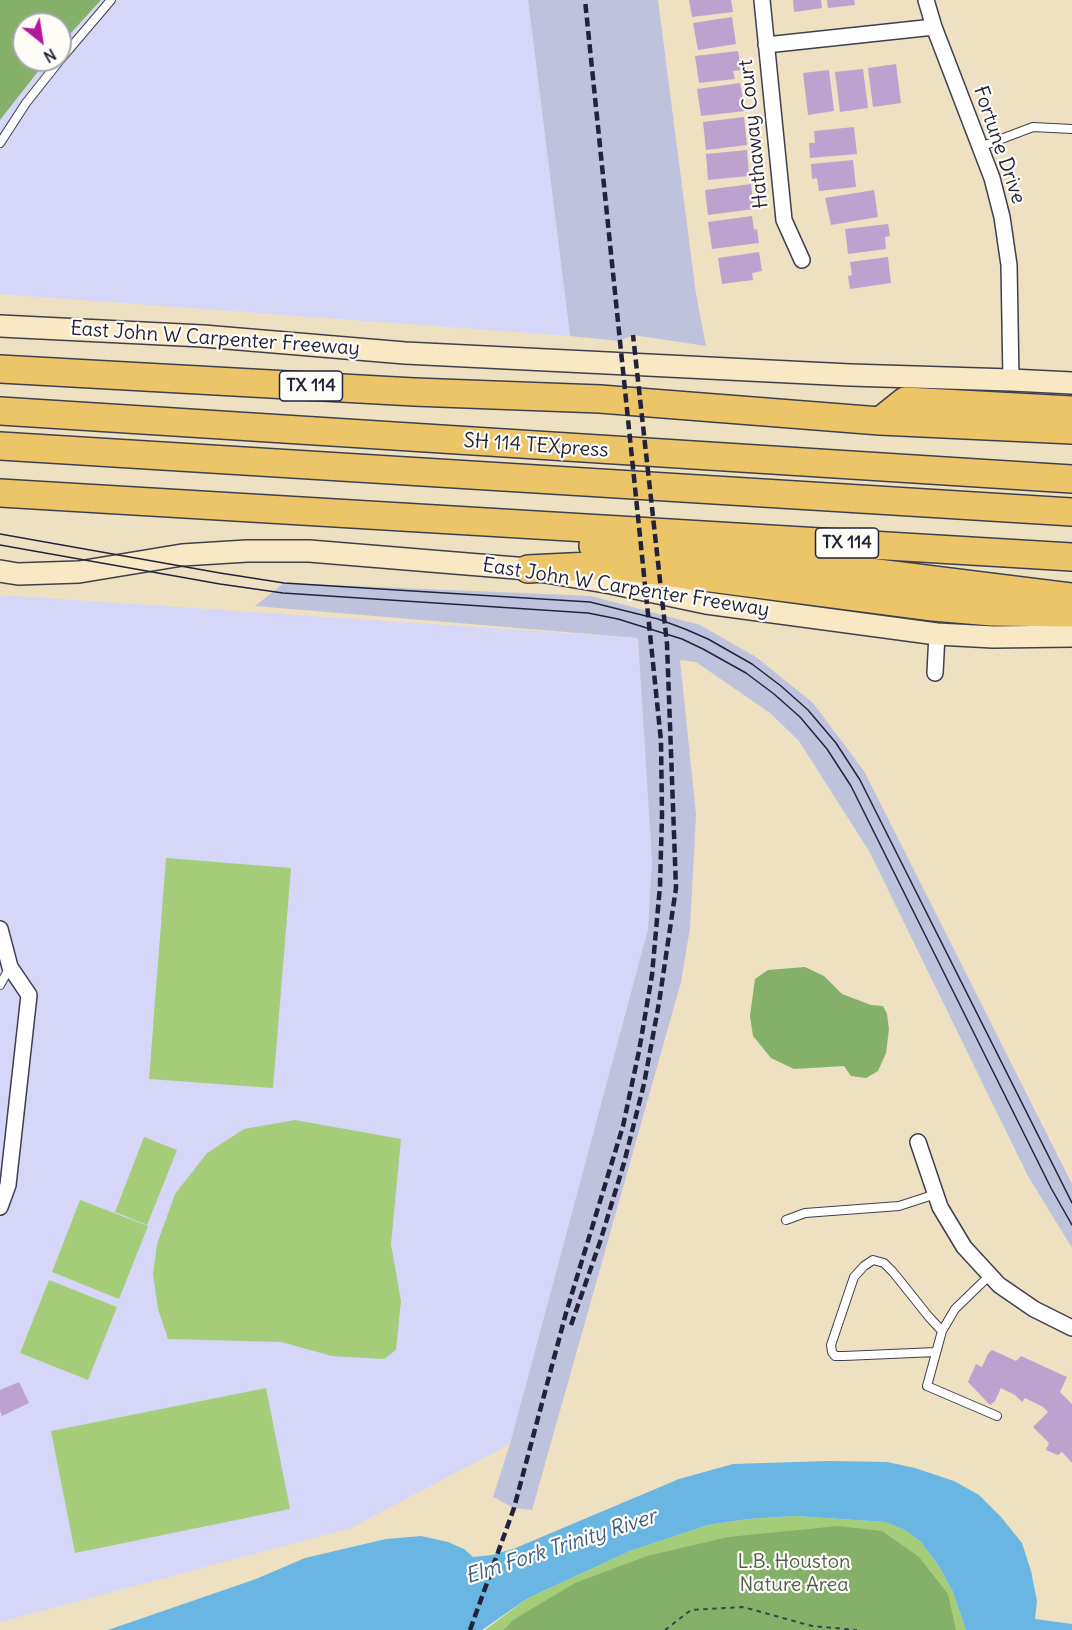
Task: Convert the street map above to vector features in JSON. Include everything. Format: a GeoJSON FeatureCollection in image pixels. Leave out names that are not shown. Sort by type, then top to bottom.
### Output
{"type":"FeatureCollection","features":[{"type":"Feature","properties":{"kind":"highway","name":"East John W Carpenter Freeway"},"geometry":{"type":"LineString","coordinates":[[11,369],[425,392],[600,399],[880,421],[1072,430]]}},
{"type":"Feature","properties":{"kind":"highway"},"geometry":{"type":"LineString","coordinates":[[880,421],[905,401],[1072,410]]}},
{"type":"Feature","properties":{"kind":"highway","name":"SH 114 TEXpress"},"geometry":{"type":"LineString","coordinates":[[0,411],[1072,479]]}},
{"type":"Feature","properties":{"kind":"highway","name":"SH 114 TEXpress"},"geometry":{"type":"LineString","coordinates":[[13,446],[1072,512]]}},
{"type":"Feature","properties":{"kind":"highway","name":"TX 114"},"geometry":{"type":"LineString","coordinates":[[12,494],[1072,557]]}},
{"type":"Feature","properties":{"kind":"highway"},"geometry":{"type":"LineString","coordinates":[[441,519],[464,533],[861,571],[1072,597]]}},
{"type":"Feature","properties":{"kind":"highway"},"geometry":{"type":"LineString","coordinates":[[622,530],[660,524],[1072,540]]}},
{"type":"Feature","properties":{"kind":"highway"},"geometry":{"type":"LineString","coordinates":[[528,569],[611,565],[933,607],[1072,614]]}},
{"type":"Feature","properties":{"kind":"main road","name":"East John W Carpenter Freeway"},"geometry":{"type":"LineString","coordinates":[[0,326],[203,336],[405,353],[850,375],[1011,380]]}},
{"type":"Feature","properties":{"kind":"main road"},"geometry":{"type":"LineString","coordinates":[[1011,380],[1072,383]]}},
{"type":"Feature","properties":{"kind":"main road","name":"East John W Carpenter Freeway"},"geometry":{"type":"LineString","coordinates":[[0,571],[18,574],[79,573],[182,555],[247,551],[309,551],[528,569],[611,583],[706,603],[937,634],[993,637],[1072,636]]}},
{"type":"Feature","properties":{"kind":"street","name":"Hathaway Court"},"geometry":{"type":"LineString","coordinates":[[762,0],[784,220],[802,260]]}},
{"type":"Feature","properties":{"kind":"street","name":"Fortune Drive"},"geometry":{"type":"LineString","coordinates":[[926,0],[995,188],[1009,265],[1011,380]]}},
{"type":"Feature","properties":{"kind":"street"},"geometry":{"type":"LineString","coordinates":[[766,45],[934,27]]}},
{"type":"Feature","properties":{"kind":"street"},"geometry":{"type":"LineString","coordinates":[[935,673],[937,634]]}},
{"type":"Feature","properties":{"kind":"street"},"geometry":{"type":"LineString","coordinates":[[0,929],[10,967],[29,995],[8,1185],[0,1206]]}},
{"type":"Feature","properties":{"kind":"street"},"geometry":{"type":"LineString","coordinates":[[918,1142],[940,1208],[964,1247],[999,1285],[1034,1308],[1072,1328]]}},
{"type":"Feature","properties":{"kind":"lane"},"geometry":{"type":"LineString","coordinates":[[72,46],[111,0]]}},
{"type":"Feature","properties":{"kind":"lane"},"geometry":{"type":"LineString","coordinates":[[0,143],[26,103],[51,72]]}},
{"type":"Feature","properties":{"kind":"lane"},"geometry":{"type":"LineString","coordinates":[[980,147],[1033,127],[1072,129]]}},
{"type":"Feature","properties":{"kind":"lane"},"geometry":{"type":"LineString","coordinates":[[0,985],[10,967]]}},
{"type":"Feature","properties":{"kind":"lane"},"geometry":{"type":"LineString","coordinates":[[786,1220],[805,1213],[899,1206],[936,1194]]}},
{"type":"Feature","properties":{"kind":"lane"},"geometry":{"type":"LineString","coordinates":[[936,1352],[835,1356],[831,1345],[854,1277],[873,1260],[884,1263],[893,1272],[942,1331]]}},
{"type":"Feature","properties":{"kind":"lane"},"geometry":{"type":"LineString","coordinates":[[990,1275],[955,1309],[942,1331],[927,1386],[997,1416]]}},
{"type":"Feature","properties":{"kind":"path"},"geometry":{"type":"LineString","coordinates":[[665,1630],[692,1610],[743,1606],[812,1626],[857,1630]]}},
{"type":"Feature","properties":{"kind":"shaded area"},"geometry":{"type":"Polygon","coordinates":[[[0,0],[528,0],[570,336],[0,294],[0,0]]]}},
{"type":"Feature","properties":{"kind":"shaded area"},"geometry":{"type":"Polygon","coordinates":[[[528,0],[658,0],[696,294],[706,346],[633,335],[619,341],[570,336],[528,0]]]}},
{"type":"Feature","properties":{"kind":"shaded area"},"geometry":{"type":"Polygon","coordinates":[[[284,583],[591,596],[700,625],[756,657],[813,703],[864,771],[1072,1184],[1072,1248],[1028,1176],[869,851],[799,741],[770,713],[696,662],[680,660],[696,814],[690,928],[681,982],[532,1510],[514,1508],[493,1497],[510,1444],[648,929],[652,861],[638,638],[255,606],[284,583]]]}},
{"type":"Feature","properties":{"kind":"shaded area"},"geometry":{"type":"Polygon","coordinates":[[[0,595],[638,638],[652,861],[648,929],[510,1444],[351,1528],[0,1622],[0,595]]]}},
{"type":"Feature","properties":{"kind":"green space"},"geometry":{"type":"Polygon","coordinates":[[[0,0],[101,0],[72,32],[72,12],[12,12],[12,72],[38,72],[0,120],[0,0]]]}},
{"type":"Feature","properties":{"kind":"green space"},"geometry":{"type":"Polygon","coordinates":[[[166,858],[291,868],[273,1088],[149,1079],[166,858]]]}},
{"type":"Feature","properties":{"kind":"green space"},"geometry":{"type":"Polygon","coordinates":[[[805,967],[824,976],[842,994],[871,1005],[883,1006],[887,1014],[889,1029],[886,1053],[878,1071],[866,1078],[851,1076],[844,1066],[794,1069],[771,1058],[753,1036],[750,1016],[755,979],[768,970],[805,967]]]}},
{"type":"Feature","properties":{"kind":"green space"},"geometry":{"type":"Polygon","coordinates":[[[295,1120],[401,1139],[391,1244],[401,1301],[396,1350],[384,1359],[332,1356],[281,1342],[168,1339],[158,1309],[153,1274],[157,1244],[175,1194],[207,1153],[244,1129],[295,1120]]]}},
{"type":"Feature","properties":{"kind":"green space"},"geometry":{"type":"Polygon","coordinates":[[[144,1137],[177,1150],[147,1225],[115,1212],[144,1137]]]}},
{"type":"Feature","properties":{"kind":"green space"},"geometry":{"type":"Polygon","coordinates":[[[80,1200],[148,1226],[119,1299],[52,1272],[80,1200]]]}},
{"type":"Feature","properties":{"kind":"green space"},"geometry":{"type":"Polygon","coordinates":[[[49,1280],[117,1307],[88,1380],[20,1353],[49,1280]]]}},
{"type":"Feature","properties":{"kind":"green space"},"geometry":{"type":"Polygon","coordinates":[[[266,1388],[290,1509],[75,1553],[51,1431],[266,1388]]]}},
{"type":"Feature","properties":{"kind":"green space","name":"L.B. Houston Nature Area"},"geometry":{"type":"Polygon","coordinates":[[[794,1516],[887,1522],[905,1530],[921,1542],[940,1568],[953,1592],[966,1630],[485,1630],[528,1598],[630,1551],[708,1525],[748,1519],[794,1516]]]}},
{"type":"Feature","properties":{"kind":"green space","name":"L.B. Houston Nature Area"},"geometry":{"type":"Polygon","coordinates":[[[838,1526],[882,1531],[919,1557],[948,1594],[956,1630],[504,1630],[513,1620],[575,1583],[647,1556],[728,1537],[838,1526]]]}},
{"type":"Feature","properties":{"kind":"water","name":"Elm Fork Trinity River"},"geometry":{"type":"Polygon","coordinates":[[[887,1462],[915,1468],[954,1481],[979,1495],[1022,1543],[1037,1601],[1035,1619],[1072,1624],[1072,1630],[966,1630],[953,1592],[940,1568],[921,1542],[905,1530],[886,1522],[794,1516],[748,1519],[708,1525],[630,1551],[528,1598],[482,1630],[108,1630],[256,1579],[305,1558],[386,1539],[421,1536],[448,1542],[464,1549],[473,1557],[492,1555],[513,1549],[679,1479],[733,1464],[887,1462]]]}},
{"type":"Feature","properties":{"kind":"building"},"geometry":{"type":"Polygon","coordinates":[[[689,0],[731,0],[733,12],[692,17],[689,0]]]}},
{"type":"Feature","properties":{"kind":"building"},"geometry":{"type":"Polygon","coordinates":[[[793,0],[821,0],[822,8],[794,12],[793,0]]]}},
{"type":"Feature","properties":{"kind":"building"},"geometry":{"type":"Polygon","coordinates":[[[827,0],[854,0],[855,5],[828,8],[827,0]]]}},
{"type":"Feature","properties":{"kind":"building"},"geometry":{"type":"Polygon","coordinates":[[[732,17],[736,44],[698,50],[693,23],[732,17]]]}},
{"type":"Feature","properties":{"kind":"building"},"geometry":{"type":"Polygon","coordinates":[[[738,51],[741,70],[733,71],[735,79],[699,83],[695,56],[738,51]]]}},
{"type":"Feature","properties":{"kind":"building"},"geometry":{"type":"Polygon","coordinates":[[[896,64],[901,103],[873,107],[868,68],[896,64]]]}},
{"type":"Feature","properties":{"kind":"building"},"geometry":{"type":"Polygon","coordinates":[[[863,69],[868,108],[840,112],[835,72],[863,69]]]}},
{"type":"Feature","properties":{"kind":"building"},"geometry":{"type":"Polygon","coordinates":[[[829,70],[834,111],[808,115],[803,73],[829,70]]]}},
{"type":"Feature","properties":{"kind":"building"},"geometry":{"type":"Polygon","coordinates":[[[740,83],[745,111],[701,116],[697,89],[740,83]]]}},
{"type":"Feature","properties":{"kind":"building"},"geometry":{"type":"Polygon","coordinates":[[[744,117],[747,145],[706,150],[703,122],[744,117]]]}},
{"type":"Feature","properties":{"kind":"building"},"geometry":{"type":"Polygon","coordinates":[[[854,127],[857,154],[810,158],[809,143],[815,143],[814,131],[854,127]]]}},
{"type":"Feature","properties":{"kind":"building"},"geometry":{"type":"Polygon","coordinates":[[[747,150],[749,176],[708,180],[706,154],[747,150]]]}},
{"type":"Feature","properties":{"kind":"building"},"geometry":{"type":"Polygon","coordinates":[[[853,160],[856,187],[819,191],[817,178],[812,179],[811,164],[853,160]]]}},
{"type":"Feature","properties":{"kind":"building"},"geometry":{"type":"Polygon","coordinates":[[[751,184],[754,209],[708,215],[705,190],[751,184]]]}},
{"type":"Feature","properties":{"kind":"building"},"geometry":{"type":"Polygon","coordinates":[[[874,190],[878,217],[831,225],[825,198],[874,190]]]}},
{"type":"Feature","properties":{"kind":"building"},"geometry":{"type":"Polygon","coordinates":[[[752,216],[759,243],[712,249],[708,222],[752,216]]]}},
{"type":"Feature","properties":{"kind":"building"},"geometry":{"type":"Polygon","coordinates":[[[888,224],[890,236],[885,237],[886,249],[848,254],[845,229],[888,224]]]}},
{"type":"Feature","properties":{"kind":"building"},"geometry":{"type":"Polygon","coordinates":[[[759,252],[762,271],[752,273],[753,280],[722,284],[718,258],[759,252]]]}},
{"type":"Feature","properties":{"kind":"building"},"geometry":{"type":"Polygon","coordinates":[[[888,257],[891,283],[850,289],[848,276],[852,275],[850,262],[888,257]]]}},
{"type":"Feature","properties":{"kind":"building"},"geometry":{"type":"Polygon","coordinates":[[[992,1350],[1016,1361],[1021,1356],[1067,1377],[1060,1392],[1072,1404],[1072,1463],[1062,1452],[1058,1455],[1046,1450],[1049,1443],[1033,1427],[1048,1412],[1043,1407],[1025,1398],[1022,1402],[1015,1395],[1001,1388],[995,1401],[990,1405],[968,1382],[976,1364],[982,1367],[992,1350]]]}},
{"type":"Feature","properties":{"kind":"building"},"geometry":{"type":"Polygon","coordinates":[[[19,1382],[29,1403],[2,1416],[0,1390],[19,1382]]]}},
{"type":"Feature","properties":{"kind":"tram line"},"geometry":{"type":"LineString","coordinates":[[0,534],[284,583],[590,602],[658,619],[685,629],[752,664],[808,710],[836,743],[860,780],[1072,1203]]}},
{"type":"Feature","properties":{"kind":"tram line"},"geometry":{"type":"LineString","coordinates":[[0,545],[283,593],[588,613],[618,619],[682,639],[746,673],[800,717],[827,749],[851,786],[1051,1188],[1072,1225]]}},
{"type":"Feature","properties":{"kind":"railway"},"geometry":{"type":"LineString","coordinates":[[470,1630],[514,1508],[566,1313],[623,1126],[652,975],[660,886],[661,741],[585,0]]}},
{"type":"Feature","properties":{"kind":"railway"},"geometry":{"type":"LineString","coordinates":[[571,1325],[624,1163],[644,1084],[676,888],[667,644],[633,335]]}}]}
